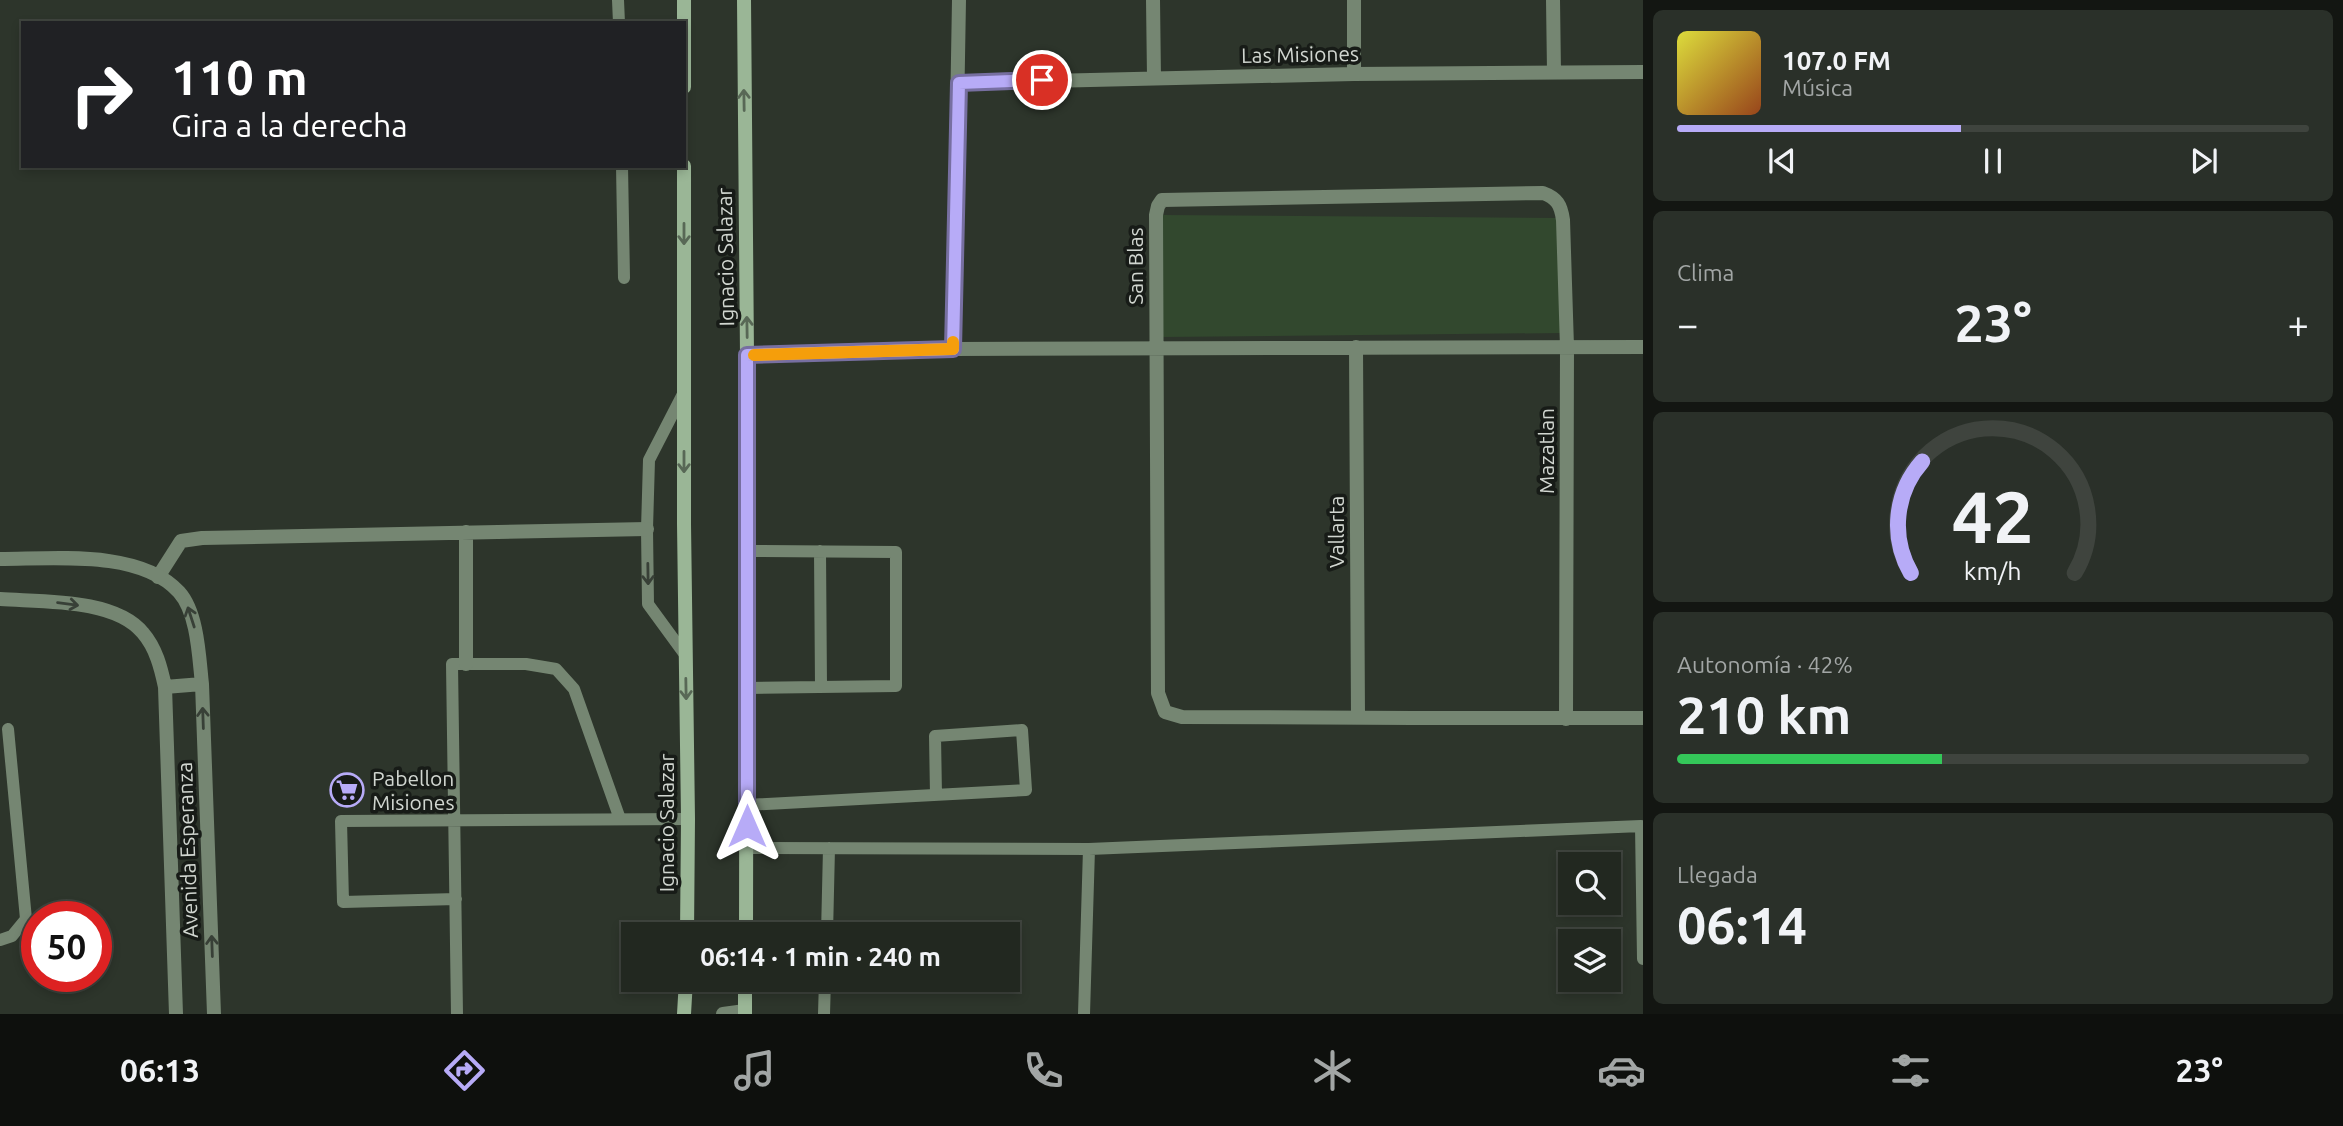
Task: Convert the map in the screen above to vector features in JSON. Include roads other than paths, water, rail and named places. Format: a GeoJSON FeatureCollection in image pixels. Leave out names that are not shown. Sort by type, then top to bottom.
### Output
{"type":"FeatureCollection","features":[{"type":"Feature","properties":{"kind":"main road"},"geometry":{"type":"LineString","coordinates":[[684,0],[684,21]]}},
{"type":"Feature","properties":{"kind":"main road","name":"Ignacio Salazar"},"geometry":{"type":"LineString","coordinates":[[744,0],[747,355],[746,922]]}},
{"type":"Feature","properties":{"kind":"main road","name":"Ignacio Salazar"},"geometry":{"type":"LineString","coordinates":[[684,168],[687,922]]}},
{"type":"Feature","properties":{"kind":"main road"},"geometry":{"type":"LineString","coordinates":[[684,1014],[685,992]]}},
{"type":"Feature","properties":{"kind":"main road"},"geometry":{"type":"LineString","coordinates":[[745,992],[745,1012]]}},
{"type":"Feature","properties":{"kind":"street"},"geometry":{"type":"LineString","coordinates":[[953,349],[959,0]]}},
{"type":"Feature","properties":{"kind":"street"},"geometry":{"type":"LineString","coordinates":[[1153,0],[1154,78]]}},
{"type":"Feature","properties":{"kind":"street"},"geometry":{"type":"LineString","coordinates":[[1354,0],[1354,74]]}},
{"type":"Feature","properties":{"kind":"street"},"geometry":{"type":"LineString","coordinates":[[1553,0],[1554,72]]}},
{"type":"Feature","properties":{"kind":"street","name":"Las Misiones"},"geometry":{"type":"LineString","coordinates":[[959,83],[1354,74],[1643,72]]}},
{"type":"Feature","properties":{"kind":"street","name":"Mazatlan"},"geometry":{"type":"LineString","coordinates":[[1543,193],[1553,197],[1561,206],[1563,220],[1567,347],[1566,719]]}},
{"type":"Feature","properties":{"kind":"street","name":"San Blas"},"geometry":{"type":"LineString","coordinates":[[1358,716],[1182,717],[1165,712],[1158,693],[1158,206],[1163,200],[1543,193]]}},
{"type":"Feature","properties":{"kind":"street"},"geometry":{"type":"LineString","coordinates":[[747,355],[953,349],[1643,346]]}},
{"type":"Feature","properties":{"kind":"street","name":"Vallarta"},"geometry":{"type":"LineString","coordinates":[[1356,347],[1358,716]]}},
{"type":"Feature","properties":{"kind":"street"},"geometry":{"type":"LineString","coordinates":[[158,577],[181,541],[202,538],[647,529]]}},
{"type":"Feature","properties":{"kind":"street"},"geometry":{"type":"LineString","coordinates":[[466,532],[466,664]]}},
{"type":"Feature","properties":{"kind":"street","name":"Avenida Esperanza"},"geometry":{"type":"LineString","coordinates":[[0,559],[110,560],[132,566],[158,577],[180,592],[190,611],[197,638],[202,684],[214,1014]]}},
{"type":"Feature","properties":{"kind":"street","name":"Avenida Esperanza"},"geometry":{"type":"LineString","coordinates":[[0,599],[71,604],[113,612],[142,631],[154,649],[165,687],[176,1014]]}},
{"type":"Feature","properties":{"kind":"street"},"geometry":{"type":"LineString","coordinates":[[165,687],[202,684]]}},
{"type":"Feature","properties":{"kind":"street"},"geometry":{"type":"LineString","coordinates":[[1358,716],[1643,718]]}},
{"type":"Feature","properties":{"kind":"street"},"geometry":{"type":"LineString","coordinates":[[723,1014],[745,1012]]}},
{"type":"Feature","properties":{"kind":"lane"},"geometry":{"type":"LineString","coordinates":[[618,0],[619,21]]}},
{"type":"Feature","properties":{"kind":"lane"},"geometry":{"type":"LineString","coordinates":[[622,168],[624,278]]}},
{"type":"Feature","properties":{"kind":"lane"},"geometry":{"type":"LineString","coordinates":[[684,391],[649,460],[647,529],[648,604],[686,656]]}},
{"type":"Feature","properties":{"kind":"lane"},"geometry":{"type":"LineString","coordinates":[[747,551],[896,552],[896,686],[747,688]]}},
{"type":"Feature","properties":{"kind":"lane"},"geometry":{"type":"LineString","coordinates":[[820,551],[821,687]]}},
{"type":"Feature","properties":{"kind":"lane"},"geometry":{"type":"LineString","coordinates":[[457,1014],[452,664],[526,664],[556,670],[574,689],[620,819]]}},
{"type":"Feature","properties":{"kind":"lane"},"geometry":{"type":"LineString","coordinates":[[0,940],[12,936],[26,919],[8,729]]}},
{"type":"Feature","properties":{"kind":"lane"},"geometry":{"type":"LineString","coordinates":[[747,804],[936,795],[1026,790],[1022,730],[935,736],[936,795]]}},
{"type":"Feature","properties":{"kind":"lane"},"geometry":{"type":"LineString","coordinates":[[456,899],[343,902],[341,821],[688,819]]}},
{"type":"Feature","properties":{"kind":"lane"},"geometry":{"type":"LineString","coordinates":[[747,848],[1088,849],[1641,826],[1643,959]]}},
{"type":"Feature","properties":{"kind":"lane"},"geometry":{"type":"LineString","coordinates":[[827,922],[829,848]]}},
{"type":"Feature","properties":{"kind":"lane"},"geometry":{"type":"LineString","coordinates":[[1084,1014],[1088,849]]}},
{"type":"Feature","properties":{"kind":"lane"},"geometry":{"type":"LineString","coordinates":[[824,1014],[825,992]]}},
{"type":"Feature","properties":{"kind":"place","name":"Pabellon Misiones"},"geometry":{"type":"Point","coordinates":[347,790]}}]}
